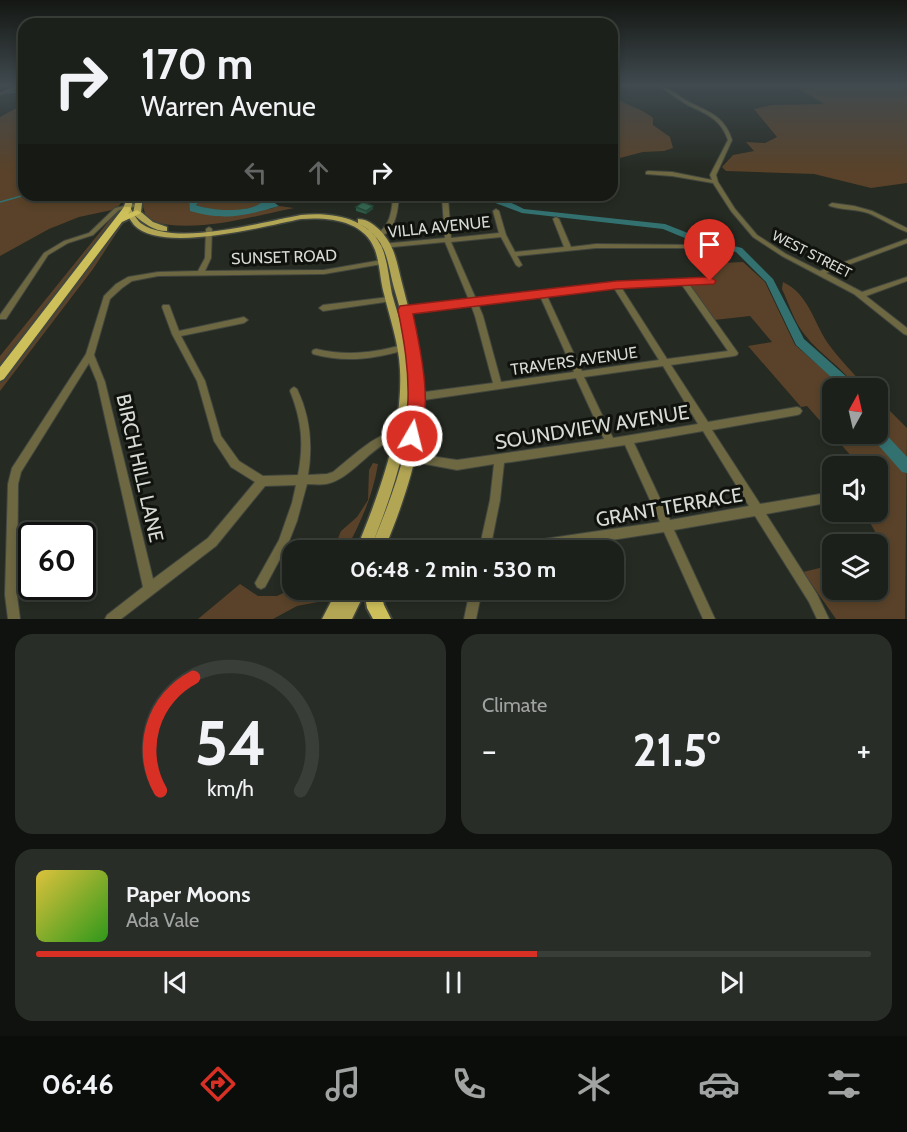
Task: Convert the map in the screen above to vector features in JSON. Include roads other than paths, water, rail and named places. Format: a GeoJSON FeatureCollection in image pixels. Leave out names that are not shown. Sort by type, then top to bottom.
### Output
{"type":"FeatureCollection","features":[{"type":"Feature","properties":{"kind":"highway"},"geometry":{"type":"LineString","coordinates":[[0,376],[129,211]]}},
{"type":"Feature","properties":{"kind":"highway"},"geometry":{"type":"LineString","coordinates":[[374,600],[382,619]]}},
{"type":"Feature","properties":{"kind":"main road"},"geometry":{"type":"LineString","coordinates":[[130,201],[129,211],[135,224],[153,232],[180,236],[302,217],[322,217],[358,226],[380,241],[405,310],[417,370],[417,397],[409,457],[381,540]]}},
{"type":"Feature","properties":{"kind":"main road"},"geometry":{"type":"LineString","coordinates":[[129,211],[136,201]]}},
{"type":"Feature","properties":{"kind":"main road"},"geometry":{"type":"LineString","coordinates":[[367,540],[399,434],[405,396],[402,348],[382,262],[380,241]]}},
{"type":"Feature","properties":{"kind":"main road"},"geometry":{"type":"LineString","coordinates":[[329,619],[339,600]]}},
{"type":"Feature","properties":{"kind":"main road"},"geometry":{"type":"LineString","coordinates":[[344,619],[354,600]]}},
{"type":"Feature","properties":{"kind":"street"},"geometry":{"type":"LineString","coordinates":[[648,173],[672,174],[715,182],[714,175],[730,140],[726,129],[712,114]]}},
{"type":"Feature","properties":{"kind":"street","name":"WEST STREET"},"geometry":{"type":"LineString","coordinates":[[715,182],[733,210],[755,236],[772,249],[861,295],[907,332]]}},
{"type":"Feature","properties":{"kind":"street"},"geometry":{"type":"LineString","coordinates":[[380,241],[390,227],[395,201]]}},
{"type":"Feature","properties":{"kind":"street"},"geometry":{"type":"LineString","coordinates":[[445,201],[448,239],[452,255],[472,300],[498,386]]}},
{"type":"Feature","properties":{"kind":"street"},"geometry":{"type":"LineString","coordinates":[[854,208],[870,212],[907,230]]}},
{"type":"Feature","properties":{"kind":"street"},"geometry":{"type":"LineString","coordinates":[[3,317],[46,254],[66,242],[91,234],[105,223],[115,210],[129,211]]}},
{"type":"Feature","properties":{"kind":"street"},"geometry":{"type":"LineString","coordinates":[[496,211],[503,235],[519,265]]}},
{"type":"Feature","properties":{"kind":"street"},"geometry":{"type":"LineString","coordinates":[[556,219],[568,248]]}},
{"type":"Feature","properties":{"kind":"street"},"geometry":{"type":"LineString","coordinates":[[201,272],[208,258],[209,231]]}},
{"type":"Feature","properties":{"kind":"street","name":"VILLA AVENUE"},"geometry":{"type":"LineString","coordinates":[[380,241],[503,235]]}},
{"type":"Feature","properties":{"kind":"street"},"geometry":{"type":"LineString","coordinates":[[820,273],[907,241]]}},
{"type":"Feature","properties":{"kind":"street"},"geometry":{"type":"LineString","coordinates":[[514,254],[618,245],[697,246]]}},
{"type":"Feature","properties":{"kind":"street","name":"SUNSET ROAD"},"geometry":{"type":"LineString","coordinates":[[14,619],[11,595],[16,471],[90,356],[107,298],[119,286],[139,277],[201,272],[324,272],[382,262]]}},
{"type":"Feature","properties":{"kind":"street"},"geometry":{"type":"LineString","coordinates":[[861,295],[907,279]]}},
{"type":"Feature","properties":{"kind":"street"},"geometry":{"type":"LineString","coordinates":[[405,310],[472,300],[616,285],[710,281]]}},
{"type":"Feature","properties":{"kind":"street","name":"TRAVERS AVENUE"},"geometry":{"type":"LineString","coordinates":[[417,397],[735,353],[685,283]]}},
{"type":"Feature","properties":{"kind":"street"},"geometry":{"type":"LineString","coordinates":[[616,285],[758,510],[823,619]]}},
{"type":"Feature","properties":{"kind":"street"},"geometry":{"type":"LineString","coordinates":[[542,293],[610,443]]}},
{"type":"Feature","properties":{"kind":"street"},"geometry":{"type":"LineString","coordinates":[[323,308],[390,298]]}},
{"type":"Feature","properties":{"kind":"street"},"geometry":{"type":"LineString","coordinates":[[166,307],[176,334],[201,381],[217,438],[235,464],[262,481],[327,479],[337,475],[377,443],[399,434],[412,436]]}},
{"type":"Feature","properties":{"kind":"street"},"geometry":{"type":"LineString","coordinates":[[176,334],[244,320]]}},
{"type":"Feature","properties":{"kind":"street"},"geometry":{"type":"LineString","coordinates":[[316,352],[331,356],[353,357],[384,354],[402,348]]}},
{"type":"Feature","properties":{"kind":"street","name":"BIRCH HILL LANE"},"geometry":{"type":"LineString","coordinates":[[90,356],[101,382],[150,590]]}},
{"type":"Feature","properties":{"kind":"street"},"geometry":{"type":"LineString","coordinates":[[261,583],[284,540],[298,498],[301,481],[307,444],[305,420],[294,391]]}},
{"type":"Feature","properties":{"kind":"street","name":"SOUNDVIEW AVENUE"},"geometry":{"type":"LineString","coordinates":[[394,450],[409,457],[457,465],[705,428],[796,411]]}},
{"type":"Feature","properties":{"kind":"street"},"geometry":{"type":"LineString","coordinates":[[628,440],[709,619]]}},
{"type":"Feature","properties":{"kind":"street"},"geometry":{"type":"LineString","coordinates":[[487,540],[495,500],[499,460]]}},
{"type":"Feature","properties":{"kind":"street"},"geometry":{"type":"LineString","coordinates":[[111,619],[212,542],[262,481]]}},
{"type":"Feature","properties":{"kind":"street","name":"GRANT TERRACE"},"geometry":{"type":"LineString","coordinates":[[575,540],[822,499]]}},
{"type":"Feature","properties":{"kind":"street"},"geometry":{"type":"LineString","coordinates":[[470,619],[474,600]]}},
{"type":"Feature","properties":{"kind":"water"},"geometry":{"type":"Polygon","coordinates":[[[189,201],[200,201],[196,205],[223,210],[254,207],[263,201],[272,201],[279,206],[235,216],[214,216],[190,211],[189,201]]]}},
{"type":"Feature","properties":{"kind":"waterway"},"geometry":{"type":"LineString","coordinates":[[0,202],[18,197]]}},
{"type":"Feature","properties":{"kind":"waterway"},"geometry":{"type":"LineString","coordinates":[[261,207],[274,201]]}},
{"type":"Feature","properties":{"kind":"waterway"},"geometry":{"type":"LineString","coordinates":[[497,201],[522,211],[665,227],[695,239],[739,250],[770,281],[800,342],[841,378]]}},
{"type":"Feature","properties":{"kind":"waterway"},"geometry":{"type":"LineString","coordinates":[[886,444],[907,467]]}}]}
